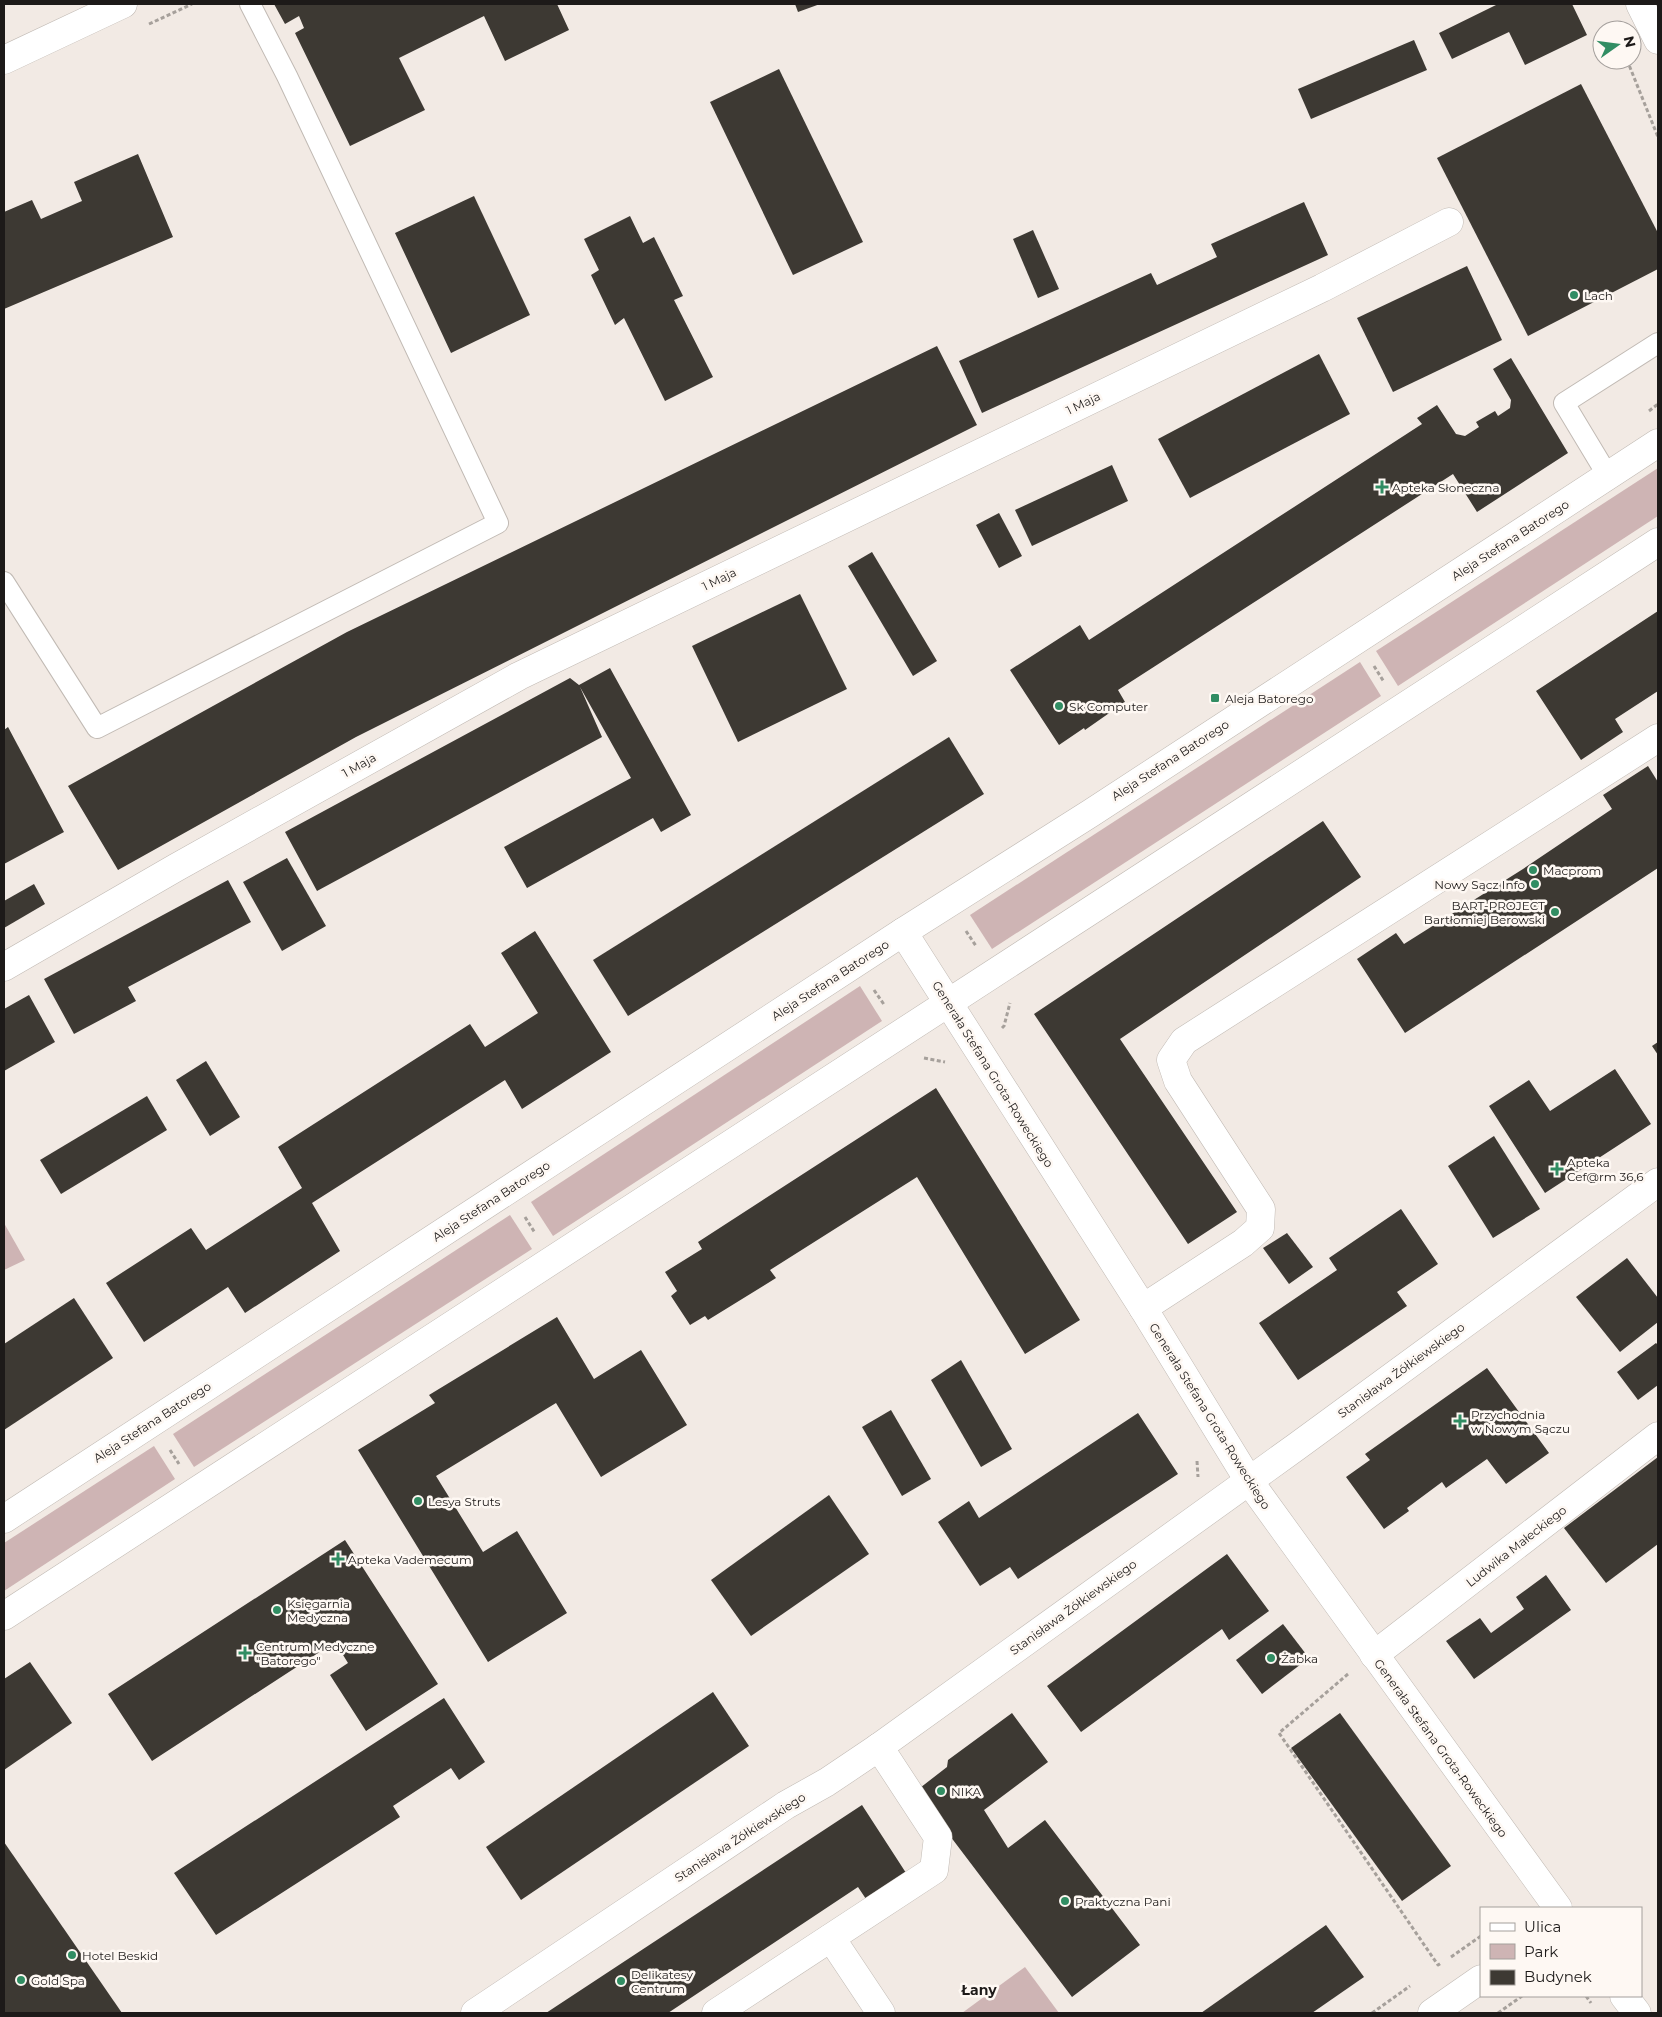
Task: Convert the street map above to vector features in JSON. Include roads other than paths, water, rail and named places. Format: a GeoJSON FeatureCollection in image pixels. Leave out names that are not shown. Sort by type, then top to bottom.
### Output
{"type":"FeatureCollection","features":[{"type":"Feature","properties":{"kind":"street"},"geometry":{"type":"LineString","coordinates":[[4,60],[123,4]]}},
{"type":"Feature","properties":{"kind":"street"},"geometry":{"type":"LineString","coordinates":[[1640,4],[1658,40]]}},
{"type":"Feature","properties":{"kind":"street","name":"1 Maja"},"geometry":{"type":"LineString","coordinates":[[4,967],[185,862],[519,676],[1322,288],[1449,222]]}},
{"type":"Feature","properties":{"kind":"street","name":"Aleja Stefana Batorego"},"geometry":{"type":"LineString","coordinates":[[4,1519],[903,932],[1091,813],[1658,443]]}},
{"type":"Feature","properties":{"kind":"street"},"geometry":{"type":"LineString","coordinates":[[4,1616],[1658,542]]}},
{"type":"Feature","properties":{"kind":"street"},"geometry":{"type":"LineString","coordinates":[[1143,1308],[1243,1243],[1260,1228],[1261,1209],[1178,1081],[1171,1060],[1184,1041],[1658,738]]}},
{"type":"Feature","properties":{"kind":"street","name":"Generała Stefana Grota-Roweckiego"},"geometry":{"type":"LineString","coordinates":[[903,932],[1143,1308],[1249,1481],[1557,1907]]}},
{"type":"Feature","properties":{"kind":"street","name":"Stanisława Żółkiewskiego"},"geometry":{"type":"LineString","coordinates":[[480,2012],[786,1805],[879,1747],[1249,1481],[1658,1182]]}},
{"type":"Feature","properties":{"kind":"street","name":"Ludwika Małeckiego"},"geometry":{"type":"LineString","coordinates":[[1374,1655],[1658,1436]]}},
{"type":"Feature","properties":{"kind":"street"},"geometry":{"type":"LineString","coordinates":[[716,2013],[934,1870],[938,1837],[879,1747]]}},
{"type":"Feature","properties":{"kind":"street"},"geometry":{"type":"LineString","coordinates":[[831,1938],[881,2013]]}},
{"type":"Feature","properties":{"kind":"street"},"geometry":{"type":"LineString","coordinates":[[1432,2013],[1480,1980]]}},
{"type":"Feature","properties":{"kind":"street"},"geometry":{"type":"LineString","coordinates":[[1625,1997],[1637,2013]]}},
{"type":"Feature","properties":{"kind":"lane"},"geometry":{"type":"LineString","coordinates":[[4,582],[97,728],[498,523],[287,76],[250,4]]}},
{"type":"Feature","properties":{"kind":"lane"},"geometry":{"type":"LineString","coordinates":[[1608,476],[1564,403],[1658,343]]}},
{"type":"Feature","properties":{"kind":"place","name":"Lach"},"geometry":{"type":"Point","coordinates":[1574,295]}},
{"type":"Feature","properties":{"kind":"place","name":"Apteka Słoneczna"},"geometry":{"type":"Point","coordinates":[1382,487]}},
{"type":"Feature","properties":{"kind":"place","name":"Aleja Batorego"},"geometry":{"type":"Point","coordinates":[1215,698]}},
{"type":"Feature","properties":{"kind":"place","name":"Sk Computer"},"geometry":{"type":"Point","coordinates":[1059,706]}},
{"type":"Feature","properties":{"kind":"place","name":"Macprom"},"geometry":{"type":"Point","coordinates":[1533,870]}},
{"type":"Feature","properties":{"kind":"place","name":"Nowy Sącz Info"},"geometry":{"type":"Point","coordinates":[1535,884]}},
{"type":"Feature","properties":{"kind":"place","name":"BART-PROJECT Bartłomiej Berowski"},"geometry":{"type":"Point","coordinates":[1555,912]}},
{"type":"Feature","properties":{"kind":"place","name":"Apteka Cef@rm 36,6"},"geometry":{"type":"Point","coordinates":[1557,1169]}},
{"type":"Feature","properties":{"kind":"place","name":"Przychodnia w Nowym Sączu"},"geometry":{"type":"Point","coordinates":[1460,1421]}},
{"type":"Feature","properties":{"kind":"place","name":"Lesya Struts"},"geometry":{"type":"Point","coordinates":[418,1501]}},
{"type":"Feature","properties":{"kind":"place","name":"Apteka Vademecum"},"geometry":{"type":"Point","coordinates":[338,1559]}},
{"type":"Feature","properties":{"kind":"place","name":"Księgarnia Medyczna"},"geometry":{"type":"Point","coordinates":[277,1610]}},
{"type":"Feature","properties":{"kind":"place","name":"Centrum Medyczne \"Batorego\""},"geometry":{"type":"Point","coordinates":[245,1653]}},
{"type":"Feature","properties":{"kind":"place","name":"Żabka"},"geometry":{"type":"Point","coordinates":[1271,1658]}},
{"type":"Feature","properties":{"kind":"place","name":"NIKA"},"geometry":{"type":"Point","coordinates":[941,1791]}},
{"type":"Feature","properties":{"kind":"place","name":"Praktyczna Pani"},"geometry":{"type":"Point","coordinates":[1065,1901]}},
{"type":"Feature","properties":{"kind":"place","name":"Hotel Beskid"},"geometry":{"type":"Point","coordinates":[72,1955]}},
{"type":"Feature","properties":{"kind":"place","name":"Gold Spa"},"geometry":{"type":"Point","coordinates":[21,1980]}},
{"type":"Feature","properties":{"kind":"place","name":"Delikatesy Centrum"},"geometry":{"type":"Point","coordinates":[621,1981]}},
{"type":"Feature","properties":{"kind":"district","name":"Łany"},"geometry":{"type":"Point","coordinates":[979,1990]}}]}
